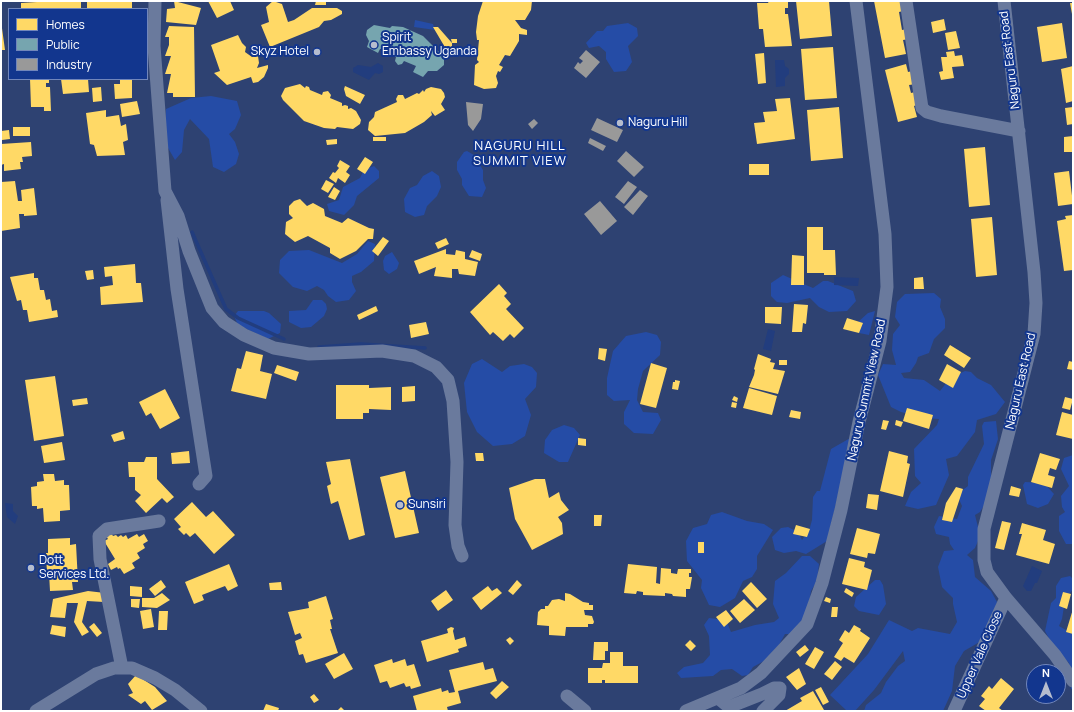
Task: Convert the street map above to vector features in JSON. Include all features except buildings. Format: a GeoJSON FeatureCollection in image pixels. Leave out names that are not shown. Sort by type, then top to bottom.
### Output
{"type":"FeatureCollection","features":[{"type":"Feature","properties":{"kind":"street"},"geometry":{"type":"LineString","coordinates":[[155,1],[154,46],[166,191],[177,289],[206,476],[199,484]]}},
{"type":"Feature","properties":{"kind":"street","name":"Naguru Summit View Road"},"geometry":{"type":"LineString","coordinates":[[686,711],[742,688],[761,673],[806,624],[822,584],[880,341],[886,287],[885,234],[856,1]]}},
{"type":"Feature","properties":{"kind":"street"},"geometry":{"type":"LineString","coordinates":[[906,1],[922,108],[927,112],[941,116],[1019,131]]}},
{"type":"Feature","properties":{"kind":"street","name":"Naguru East Road"},"geometry":{"type":"LineString","coordinates":[[1004,1],[1034,272],[1036,303],[1034,334],[984,529],[984,560],[987,572],[1006,598],[1055,655],[1073,681]]}},
{"type":"Feature","properties":{"kind":"street"},"geometry":{"type":"LineString","coordinates":[[166,191],[178,216],[189,251],[212,308],[224,322],[244,335],[274,348],[308,354],[382,351],[414,356],[436,367],[448,380],[453,401],[457,462],[455,525],[458,546],[462,556]]}},
{"type":"Feature","properties":{"kind":"street"},"geometry":{"type":"LineString","coordinates":[[122,668],[100,559],[99,536],[107,529],[159,521]]}},
{"type":"Feature","properties":{"kind":"street","name":"Upper Vale Close"},"geometry":{"type":"LineString","coordinates":[[954,711],[1006,598]]}},
{"type":"Feature","properties":{"kind":"street"},"geometry":{"type":"LineString","coordinates":[[36,711],[96,674],[114,668],[132,668],[155,678],[175,690],[200,711]]}},
{"type":"Feature","properties":{"kind":"street"},"geometry":{"type":"LineString","coordinates":[[718,698],[729,706],[774,688],[780,688],[779,695],[763,711]]}},
{"type":"Feature","properties":{"kind":"street"},"geometry":{"type":"LineString","coordinates":[[567,696],[585,711]]}},
{"type":"Feature","properties":{"kind":"shaded area"},"geometry":{"type":"Polygon","coordinates":[[[415,20],[433,24],[435,30],[414,27],[415,20]]]}},
{"type":"Feature","properties":{"kind":"shaded area"},"geometry":{"type":"Polygon","coordinates":[[[628,23],[637,28],[638,36],[628,46],[632,62],[626,71],[614,72],[606,59],[606,52],[599,46],[589,48],[586,43],[597,31],[603,31],[607,26],[628,23]]]}},
{"type":"Feature","properties":{"kind":"shaded area"},"geometry":{"type":"Polygon","coordinates":[[[775,60],[784,60],[785,66],[789,69],[789,74],[785,78],[785,86],[776,87],[775,60]]]}},
{"type":"Feature","properties":{"kind":"shaded area"},"geometry":{"type":"Polygon","coordinates":[[[378,63],[383,66],[383,72],[379,74],[375,73],[369,80],[353,72],[353,68],[358,65],[371,67],[378,63]]]}},
{"type":"Feature","properties":{"kind":"shaded area"},"geometry":{"type":"Polygon","coordinates":[[[211,96],[237,101],[241,115],[235,129],[229,134],[235,142],[239,154],[236,164],[224,172],[213,167],[209,139],[190,119],[184,130],[182,152],[175,160],[164,141],[166,109],[191,98],[211,96]]]}},
{"type":"Feature","properties":{"kind":"shaded area"},"geometry":{"type":"Polygon","coordinates":[[[467,151],[474,155],[483,170],[483,180],[486,188],[482,197],[469,196],[462,185],[462,179],[457,170],[457,162],[464,152],[467,151]]]}},
{"type":"Feature","properties":{"kind":"shaded area"},"geometry":{"type":"Polygon","coordinates":[[[374,166],[379,171],[379,178],[357,196],[354,205],[344,215],[329,211],[327,204],[339,200],[343,187],[360,178],[364,170],[374,166]]]}},
{"type":"Feature","properties":{"kind":"shaded area"},"geometry":{"type":"Polygon","coordinates":[[[432,171],[439,176],[441,187],[437,196],[427,206],[424,215],[415,217],[405,212],[404,199],[410,188],[417,185],[423,176],[432,171]]]}},
{"type":"Feature","properties":{"kind":"shaded area"},"geometry":{"type":"Polygon","coordinates":[[[368,241],[375,244],[374,261],[361,272],[352,276],[352,282],[356,291],[349,300],[336,302],[328,296],[324,290],[317,286],[307,291],[293,287],[279,273],[280,260],[289,251],[309,250],[342,263],[357,254],[368,241]]]}},
{"type":"Feature","properties":{"kind":"shaded area"},"geometry":{"type":"Polygon","coordinates":[[[392,252],[399,263],[397,269],[389,274],[384,270],[383,261],[385,256],[392,252]]]}},
{"type":"Feature","properties":{"kind":"shaded area"},"geometry":{"type":"Polygon","coordinates":[[[783,275],[813,288],[823,281],[828,281],[853,291],[856,301],[847,311],[829,312],[819,307],[810,298],[787,303],[777,302],[771,296],[771,283],[783,275]]]}},
{"type":"Feature","properties":{"kind":"shaded area"},"geometry":{"type":"Polygon","coordinates":[[[834,277],[859,278],[858,286],[834,285],[834,277]]]}},
{"type":"Feature","properties":{"kind":"shaded area"},"geometry":{"type":"Polygon","coordinates":[[[934,293],[941,299],[940,307],[945,319],[945,328],[934,339],[929,353],[918,357],[910,372],[901,373],[904,378],[924,380],[940,391],[950,378],[965,371],[971,372],[977,378],[991,385],[1005,402],[996,414],[977,420],[975,432],[957,456],[946,459],[949,475],[936,505],[918,509],[905,506],[911,492],[921,483],[915,476],[914,449],[937,425],[939,419],[924,418],[901,412],[891,407],[878,375],[883,364],[896,365],[892,350],[893,334],[900,325],[895,317],[897,302],[905,294],[934,293]]]}},
{"type":"Feature","properties":{"kind":"shaded area"},"geometry":{"type":"Polygon","coordinates":[[[313,300],[322,300],[326,304],[327,309],[324,316],[311,327],[301,328],[289,322],[289,311],[306,310],[313,300]]]}},
{"type":"Feature","properties":{"kind":"shaded area"},"geometry":{"type":"Polygon","coordinates":[[[238,311],[264,311],[269,313],[281,324],[280,333],[268,339],[238,325],[234,316],[238,311]]]}},
{"type":"Feature","properties":{"kind":"shaded area"},"geometry":{"type":"Polygon","coordinates":[[[875,311],[869,335],[859,333],[862,323],[858,322],[868,313],[875,311]]]}},
{"type":"Feature","properties":{"kind":"shaded area"},"geometry":{"type":"Polygon","coordinates":[[[768,329],[775,331],[771,351],[763,349],[768,329]]]}},
{"type":"Feature","properties":{"kind":"shaded area"},"geometry":{"type":"Polygon","coordinates":[[[646,332],[657,335],[661,342],[660,355],[643,371],[638,389],[637,400],[643,412],[658,413],[661,420],[653,434],[634,433],[624,424],[624,412],[630,400],[614,401],[607,395],[607,378],[613,351],[626,336],[646,332]]]}},
{"type":"Feature","properties":{"kind":"shaded area"},"geometry":{"type":"Polygon","coordinates":[[[482,359],[502,372],[510,366],[524,364],[532,367],[537,373],[536,387],[525,399],[531,415],[525,436],[512,444],[493,446],[477,432],[467,412],[464,383],[472,364],[482,359]]]}},
{"type":"Feature","properties":{"kind":"shaded area"},"geometry":{"type":"Polygon","coordinates":[[[996,421],[998,439],[991,460],[991,480],[985,504],[980,512],[975,515],[979,531],[978,541],[975,548],[967,555],[973,560],[975,577],[991,591],[997,602],[994,616],[983,640],[964,651],[955,666],[952,691],[943,711],[864,711],[866,705],[881,693],[886,682],[898,666],[905,661],[903,651],[874,690],[855,711],[847,711],[830,695],[868,654],[889,620],[912,631],[918,628],[950,634],[957,622],[953,598],[942,587],[938,567],[944,551],[954,550],[950,544],[949,537],[936,534],[934,527],[939,516],[957,519],[962,506],[958,497],[960,492],[968,486],[968,477],[984,444],[982,426],[984,422],[996,421]]]}},
{"type":"Feature","properties":{"kind":"shaded area"},"geometry":{"type":"Polygon","coordinates":[[[564,425],[574,428],[580,435],[568,462],[559,462],[544,453],[545,440],[552,430],[564,425]]]}},
{"type":"Feature","properties":{"kind":"shaded area"},"geometry":{"type":"Polygon","coordinates":[[[852,437],[827,541],[806,554],[796,551],[784,553],[775,550],[772,537],[781,528],[788,527],[798,532],[802,540],[809,531],[812,520],[813,497],[817,491],[820,491],[831,449],[852,437]]]}},
{"type":"Feature","properties":{"kind":"shaded area"},"geometry":{"type":"Polygon","coordinates":[[[1073,455],[1073,544],[1066,544],[1059,531],[1059,516],[1065,512],[1062,507],[1061,496],[1069,486],[1061,469],[1064,458],[1073,455]]]}},
{"type":"Feature","properties":{"kind":"shaded area"},"geometry":{"type":"Polygon","coordinates":[[[1025,482],[1044,483],[1054,494],[1048,504],[1038,508],[1027,504],[1023,485],[1025,482]]]}},
{"type":"Feature","properties":{"kind":"shaded area"},"geometry":{"type":"Polygon","coordinates":[[[5,503],[13,504],[13,511],[18,516],[15,524],[7,517],[5,503]]]}},
{"type":"Feature","properties":{"kind":"shaded area"},"geometry":{"type":"Polygon","coordinates":[[[722,512],[747,521],[764,524],[773,530],[757,556],[757,569],[752,577],[743,581],[735,598],[720,607],[709,605],[701,588],[702,580],[687,561],[686,541],[693,528],[707,524],[711,515],[722,512]]]}},
{"type":"Feature","properties":{"kind":"shaded area"},"geometry":{"type":"Polygon","coordinates":[[[802,556],[810,556],[819,564],[817,581],[811,591],[809,604],[801,624],[792,634],[785,634],[779,645],[764,661],[753,667],[748,675],[742,676],[732,669],[721,670],[713,676],[681,678],[677,673],[684,667],[703,663],[710,655],[709,636],[704,625],[709,618],[726,620],[731,632],[755,625],[774,622],[779,618],[773,604],[775,581],[786,573],[802,556]]]}},
{"type":"Feature","properties":{"kind":"shaded area"},"geometry":{"type":"Polygon","coordinates":[[[1032,566],[1042,571],[1037,583],[1035,583],[1031,591],[1027,591],[1023,586],[1032,566]]]}},
{"type":"Feature","properties":{"kind":"shaded area"},"geometry":{"type":"Polygon","coordinates":[[[1070,576],[1073,579],[1073,589],[1065,600],[1062,619],[1059,626],[1073,634],[1073,689],[1071,689],[1069,663],[1053,646],[1045,631],[1051,603],[1056,598],[1056,586],[1061,578],[1070,576]]]}},
{"type":"Feature","properties":{"kind":"shaded area"},"geometry":{"type":"Polygon","coordinates":[[[875,580],[880,580],[883,585],[886,604],[879,615],[859,611],[854,606],[856,597],[875,580]]]}},
{"type":"Feature","properties":{"kind":"waterway"},"geometry":{"type":"LineString","coordinates":[[192,232],[226,309],[238,318],[284,339]]}},
{"type":"Feature","properties":{"kind":"waterway"},"geometry":{"type":"LineString","coordinates":[[319,347],[361,344],[425,348]]}},
{"type":"Feature","properties":{"kind":"place","name":"Spirit Embassy Uganda"},"geometry":{"type":"Point","coordinates":[374,45]}},
{"type":"Feature","properties":{"kind":"place","name":"Skyz Hotel"},"geometry":{"type":"Point","coordinates":[317,52]}},
{"type":"Feature","properties":{"kind":"place","name":"Naguru Hill"},"geometry":{"type":"Point","coordinates":[620,123]}},
{"type":"Feature","properties":{"kind":"place","name":"Sunsiri"},"geometry":{"type":"Point","coordinates":[400,505]}},
{"type":"Feature","properties":{"kind":"place","name":"Dott Services Ltd."},"geometry":{"type":"Point","coordinates":[31,568]}},
{"type":"Feature","properties":{"kind":"district","name":"NAGURU HILL SUMMIT VIEW"},"geometry":{"type":"Point","coordinates":[520,154]}}]}
